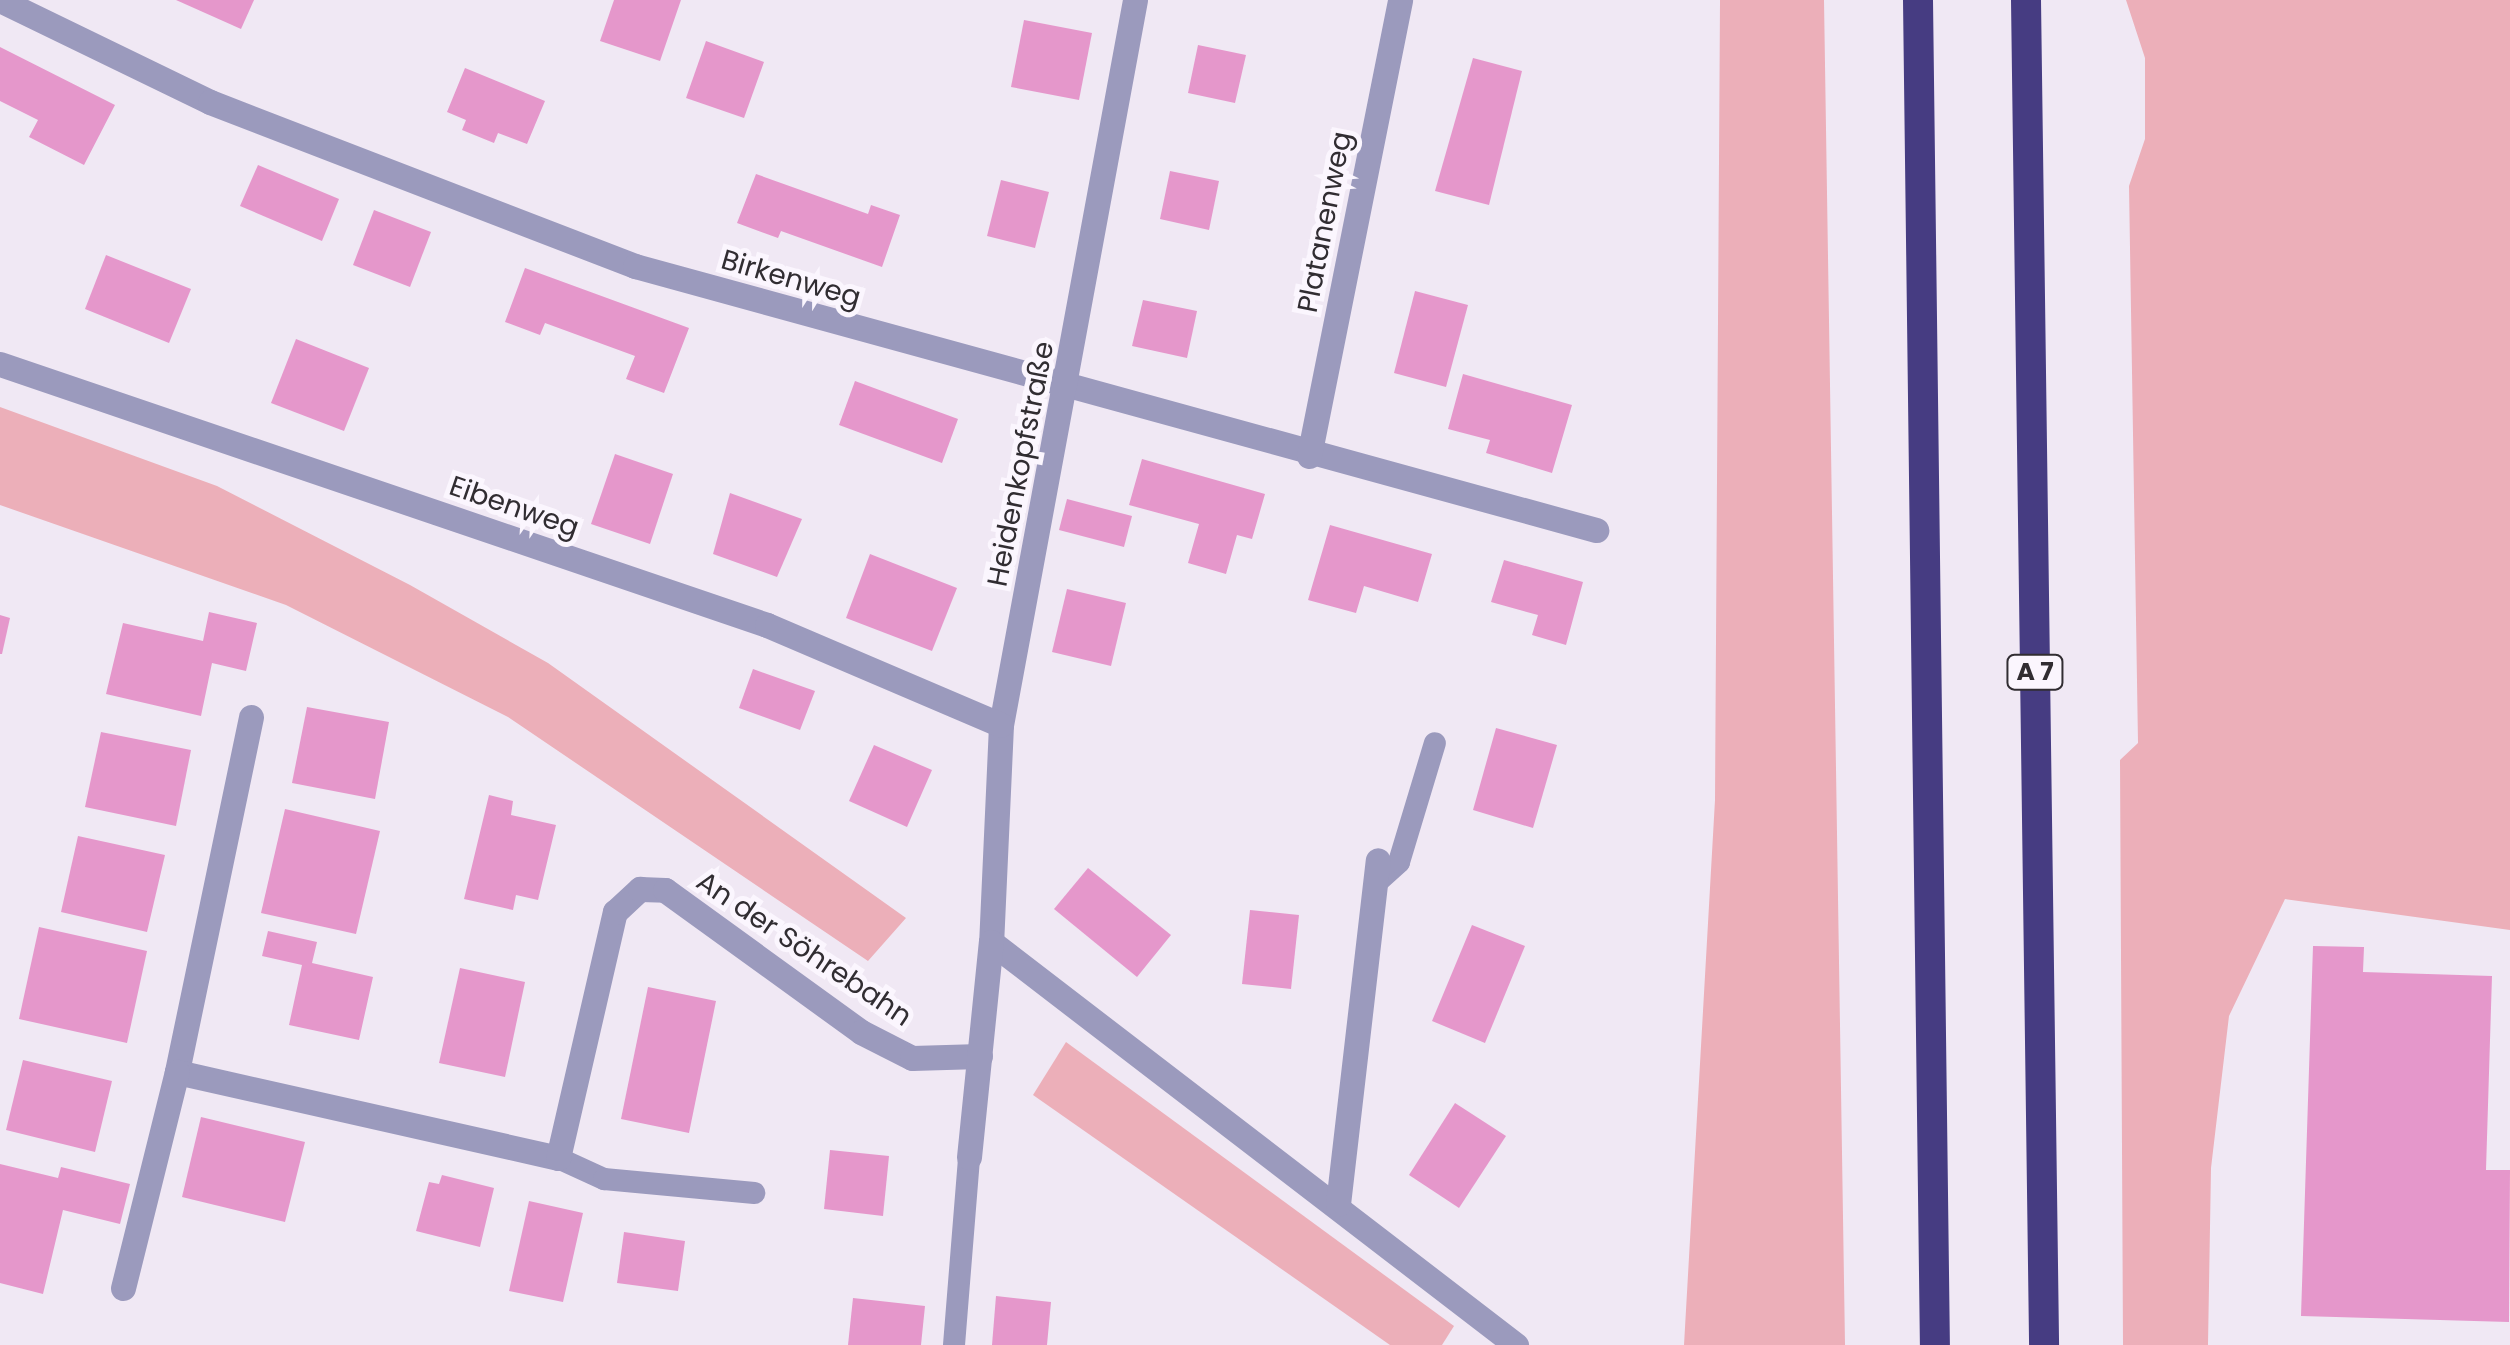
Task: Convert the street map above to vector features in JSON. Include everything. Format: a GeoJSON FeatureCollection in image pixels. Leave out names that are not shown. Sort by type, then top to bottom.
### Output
{"type":"FeatureCollection","features":[{"type":"Feature","properties":{"kind":"highway"},"geometry":{"type":"LineString","coordinates":[[1918,0],[1935,1345]]}},
{"type":"Feature","properties":{"kind":"highway","name":"A 7"},"geometry":{"type":"LineString","coordinates":[[2026,0],[2044,1345]]}},
{"type":"Feature","properties":{"kind":"street","name":"Birkenweg"},"geometry":{"type":"LineString","coordinates":[[0,0],[210,102],[635,266],[1309,456],[1596,530]]}},
{"type":"Feature","properties":{"kind":"street","name":"Heidenkopfstraße"},"geometry":{"type":"LineString","coordinates":[[969,1157],[991,942],[1001,725],[1135,0]]}},
{"type":"Feature","properties":{"kind":"street","name":"Platanenweg"},"geometry":{"type":"LineString","coordinates":[[1309,456],[1400,0]]}},
{"type":"Feature","properties":{"kind":"street","name":"Eibenweg"},"geometry":{"type":"LineString","coordinates":[[0,364],[767,624],[1001,725]]}},
{"type":"Feature","properties":{"kind":"street"},"geometry":{"type":"LineString","coordinates":[[123,1288],[177,1072],[252,717]]}},
{"type":"Feature","properties":{"kind":"street"},"geometry":{"type":"LineString","coordinates":[[1338,1204],[1377,872]]}},
{"type":"Feature","properties":{"kind":"street","name":"An der Söhrebahn"},"geometry":{"type":"LineString","coordinates":[[558,1158],[616,912],[640,889],[665,890],[861,1032],[912,1058],[980,1056]]}},
{"type":"Feature","properties":{"kind":"street"},"geometry":{"type":"LineString","coordinates":[[991,942],[1338,1204],[1508,1342]]}},
{"type":"Feature","properties":{"kind":"street"},"geometry":{"type":"LineString","coordinates":[[177,1072],[558,1158]]}},
{"type":"Feature","properties":{"kind":"lane"},"geometry":{"type":"LineString","coordinates":[[1377,872],[1399,862],[1436,743]]}},
{"type":"Feature","properties":{"kind":"lane"},"geometry":{"type":"LineString","coordinates":[[954,1345],[969,1157]]}},
{"type":"Feature","properties":{"kind":"lane"},"geometry":{"type":"LineString","coordinates":[[558,1158],[604,1179],[754,1193]]}},
{"type":"Feature","properties":{"kind":"shaded area"},"geometry":{"type":"Polygon","coordinates":[[[1720,0],[1824,0],[1845,1345],[1684,1345],[1715,800],[1720,0]]]}},
{"type":"Feature","properties":{"kind":"shaded area"},"geometry":{"type":"Polygon","coordinates":[[[2126,0],[2510,0],[2510,930],[2285,899],[2229,1016],[2211,1168],[2208,1345],[2123,1345],[2120,760],[2138,743],[2129,186],[2145,139],[2145,58],[2126,0]]]}},
{"type":"Feature","properties":{"kind":"shaded area"},"geometry":{"type":"Polygon","coordinates":[[[0,407],[217,486],[410,585],[548,663],[906,918],[868,961],[508,717],[286,605],[0,505],[0,407]]]}},
{"type":"Feature","properties":{"kind":"shaded area"},"geometry":{"type":"Polygon","coordinates":[[[1066,1042],[1454,1326],[1442,1345],[1390,1345],[1033,1095],[1066,1042]]]}},
{"type":"Feature","properties":{"kind":"building"},"geometry":{"type":"Polygon","coordinates":[[[176,0],[254,0],[241,29],[176,0]]]}},
{"type":"Feature","properties":{"kind":"building"},"geometry":{"type":"Polygon","coordinates":[[[614,0],[681,0],[660,61],[600,41],[614,0]]]}},
{"type":"Feature","properties":{"kind":"building"},"geometry":{"type":"Polygon","coordinates":[[[1024,20],[1092,33],[1079,100],[1011,87],[1024,20]]]}},
{"type":"Feature","properties":{"kind":"building"},"geometry":{"type":"Polygon","coordinates":[[[706,41],[764,62],[744,118],[686,98],[706,41]]]}},
{"type":"Feature","properties":{"kind":"building"},"geometry":{"type":"Polygon","coordinates":[[[1198,45],[1246,55],[1235,103],[1188,93],[1198,45]]]}},
{"type":"Feature","properties":{"kind":"building"},"geometry":{"type":"Polygon","coordinates":[[[0,47],[115,105],[84,165],[29,137],[38,120],[0,101],[0,47]]]}},
{"type":"Feature","properties":{"kind":"building"},"geometry":{"type":"Polygon","coordinates":[[[1473,58],[1522,71],[1489,205],[1435,191],[1473,58]]]}},
{"type":"Feature","properties":{"kind":"building"},"geometry":{"type":"Polygon","coordinates":[[[465,68],[545,101],[527,144],[498,133],[494,143],[462,130],[466,120],[447,112],[465,68]]]}},
{"type":"Feature","properties":{"kind":"building"},"geometry":{"type":"Polygon","coordinates":[[[258,165],[339,199],[322,241],[240,206],[258,165]]]}},
{"type":"Feature","properties":{"kind":"building"},"geometry":{"type":"Polygon","coordinates":[[[1170,171],[1219,181],[1209,230],[1160,219],[1170,171]]]}},
{"type":"Feature","properties":{"kind":"building"},"geometry":{"type":"Polygon","coordinates":[[[756,174],[868,214],[871,205],[900,215],[882,267],[781,231],[778,238],[737,223],[756,174]]]}},
{"type":"Feature","properties":{"kind":"building"},"geometry":{"type":"Polygon","coordinates":[[[1001,180],[1049,192],[1035,248],[987,236],[1001,180]]]}},
{"type":"Feature","properties":{"kind":"building"},"geometry":{"type":"Polygon","coordinates":[[[374,210],[431,232],[410,287],[353,265],[374,210]]]}},
{"type":"Feature","properties":{"kind":"building"},"geometry":{"type":"Polygon","coordinates":[[[106,255],[191,289],[169,343],[85,309],[106,255]]]}},
{"type":"Feature","properties":{"kind":"building"},"geometry":{"type":"Polygon","coordinates":[[[525,268],[689,328],[664,393],[626,379],[635,356],[545,323],[540,335],[505,322],[525,268]]]}},
{"type":"Feature","properties":{"kind":"building"},"geometry":{"type":"Polygon","coordinates":[[[1415,291],[1468,305],[1446,387],[1394,373],[1415,291]]]}},
{"type":"Feature","properties":{"kind":"building"},"geometry":{"type":"Polygon","coordinates":[[[1143,300],[1197,311],[1187,358],[1132,346],[1143,300]]]}},
{"type":"Feature","properties":{"kind":"building"},"geometry":{"type":"Polygon","coordinates":[[[296,339],[369,368],[344,431],[271,403],[296,339]]]}},
{"type":"Feature","properties":{"kind":"building"},"geometry":{"type":"Polygon","coordinates":[[[1463,374],[1572,405],[1552,473],[1486,453],[1490,440],[1448,429],[1463,374]]]}},
{"type":"Feature","properties":{"kind":"building"},"geometry":{"type":"Polygon","coordinates":[[[855,381],[958,419],[942,463],[839,425],[855,381]]]}},
{"type":"Feature","properties":{"kind":"building"},"geometry":{"type":"Polygon","coordinates":[[[615,454],[673,474],[650,544],[591,524],[615,454]]]}},
{"type":"Feature","properties":{"kind":"building"},"geometry":{"type":"Polygon","coordinates":[[[1142,459],[1265,494],[1252,539],[1237,535],[1226,574],[1188,563],[1199,524],[1129,505],[1142,459]]]}},
{"type":"Feature","properties":{"kind":"building"},"geometry":{"type":"Polygon","coordinates":[[[730,493],[802,519],[777,577],[713,554],[730,493]]]}},
{"type":"Feature","properties":{"kind":"building"},"geometry":{"type":"Polygon","coordinates":[[[1067,499],[1132,516],[1124,547],[1059,530],[1067,499]]]}},
{"type":"Feature","properties":{"kind":"building"},"geometry":{"type":"Polygon","coordinates":[[[1330,525],[1432,554],[1418,602],[1364,586],[1356,613],[1308,600],[1330,525]]]}},
{"type":"Feature","properties":{"kind":"building"},"geometry":{"type":"Polygon","coordinates":[[[870,554],[957,588],[932,651],[846,618],[870,554]]]}},
{"type":"Feature","properties":{"kind":"building"},"geometry":{"type":"Polygon","coordinates":[[[1504,560],[1583,582],[1566,645],[1532,635],[1538,615],[1491,602],[1504,560]]]}},
{"type":"Feature","properties":{"kind":"building"},"geometry":{"type":"Polygon","coordinates":[[[1067,589],[1126,603],[1111,666],[1052,652],[1067,589]]]}},
{"type":"Feature","properties":{"kind":"building"},"geometry":{"type":"Polygon","coordinates":[[[209,612],[257,623],[246,671],[212,663],[201,716],[106,694],[123,623],[203,641],[209,612]]]}},
{"type":"Feature","properties":{"kind":"building"},"geometry":{"type":"Polygon","coordinates":[[[0,615],[10,618],[2,654],[0,654],[0,615]]]}},
{"type":"Feature","properties":{"kind":"building"},"geometry":{"type":"Polygon","coordinates":[[[753,669],[815,691],[800,730],[739,708],[753,669]]]}},
{"type":"Feature","properties":{"kind":"building"},"geometry":{"type":"Polygon","coordinates":[[[307,707],[389,722],[375,799],[292,783],[307,707]]]}},
{"type":"Feature","properties":{"kind":"building"},"geometry":{"type":"Polygon","coordinates":[[[1496,728],[1557,745],[1533,828],[1473,810],[1496,728]]]}},
{"type":"Feature","properties":{"kind":"building"},"geometry":{"type":"Polygon","coordinates":[[[101,732],[191,750],[176,826],[85,807],[101,732]]]}},
{"type":"Feature","properties":{"kind":"building"},"geometry":{"type":"Polygon","coordinates":[[[874,745],[932,770],[907,827],[849,801],[874,745]]]}},
{"type":"Feature","properties":{"kind":"building"},"geometry":{"type":"Polygon","coordinates":[[[489,795],[513,801],[511,815],[556,825],[538,900],[516,895],[513,910],[464,899],[489,795]]]}},
{"type":"Feature","properties":{"kind":"building"},"geometry":{"type":"Polygon","coordinates":[[[285,809],[380,831],[356,934],[261,913],[285,809]]]}},
{"type":"Feature","properties":{"kind":"building"},"geometry":{"type":"Polygon","coordinates":[[[78,836],[165,855],[147,932],[61,912],[78,836]]]}},
{"type":"Feature","properties":{"kind":"building"},"geometry":{"type":"Polygon","coordinates":[[[1088,868],[1171,935],[1137,977],[1054,909],[1088,868]]]}},
{"type":"Feature","properties":{"kind":"building"},"geometry":{"type":"Polygon","coordinates":[[[1250,910],[1299,915],[1291,989],[1242,984],[1250,910]]]}},
{"type":"Feature","properties":{"kind":"building"},"geometry":{"type":"Polygon","coordinates":[[[1472,925],[1525,946],[1485,1043],[1432,1021],[1472,925]]]}},
{"type":"Feature","properties":{"kind":"building"},"geometry":{"type":"Polygon","coordinates":[[[39,927],[147,951],[127,1043],[19,1019],[39,927]]]}},
{"type":"Feature","properties":{"kind":"building"},"geometry":{"type":"Polygon","coordinates":[[[268,931],[317,942],[312,963],[373,977],[359,1040],[289,1025],[302,965],[262,956],[268,931]]]}},
{"type":"Feature","properties":{"kind":"building"},"geometry":{"type":"Polygon","coordinates":[[[2313,946],[2364,947],[2363,972],[2492,976],[2486,1170],[2510,1170],[2509,1322],[2301,1316],[2313,946]]]}},
{"type":"Feature","properties":{"kind":"building"},"geometry":{"type":"Polygon","coordinates":[[[460,968],[525,982],[505,1077],[439,1063],[460,968]]]}},
{"type":"Feature","properties":{"kind":"building"},"geometry":{"type":"Polygon","coordinates":[[[648,987],[716,1001],[689,1133],[621,1119],[648,987]]]}},
{"type":"Feature","properties":{"kind":"building"},"geometry":{"type":"Polygon","coordinates":[[[23,1060],[112,1081],[95,1152],[6,1130],[23,1060]]]}},
{"type":"Feature","properties":{"kind":"building"},"geometry":{"type":"Polygon","coordinates":[[[1455,1103],[1506,1136],[1459,1208],[1409,1175],[1455,1103]]]}},
{"type":"Feature","properties":{"kind":"building"},"geometry":{"type":"Polygon","coordinates":[[[201,1117],[305,1142],[285,1222],[182,1197],[201,1117]]]}},
{"type":"Feature","properties":{"kind":"building"},"geometry":{"type":"Polygon","coordinates":[[[830,1150],[889,1156],[883,1216],[824,1209],[830,1150]]]}},
{"type":"Feature","properties":{"kind":"building"},"geometry":{"type":"Polygon","coordinates":[[[0,1164],[58,1178],[61,1167],[130,1184],[120,1224],[63,1210],[43,1294],[0,1283],[0,1164]]]}},
{"type":"Feature","properties":{"kind":"building"},"geometry":{"type":"Polygon","coordinates":[[[442,1175],[494,1188],[480,1247],[416,1231],[429,1182],[439,1184],[442,1175]]]}},
{"type":"Feature","properties":{"kind":"building"},"geometry":{"type":"Polygon","coordinates":[[[529,1201],[583,1213],[563,1302],[509,1291],[529,1201]]]}},
{"type":"Feature","properties":{"kind":"building"},"geometry":{"type":"Polygon","coordinates":[[[624,1232],[685,1241],[678,1291],[617,1283],[624,1232]]]}},
{"type":"Feature","properties":{"kind":"building"},"geometry":{"type":"Polygon","coordinates":[[[996,1296],[1051,1302],[1047,1345],[992,1345],[996,1296]]]}},
{"type":"Feature","properties":{"kind":"building"},"geometry":{"type":"Polygon","coordinates":[[[853,1298],[925,1306],[921,1345],[848,1345],[853,1298]]]}}]}
